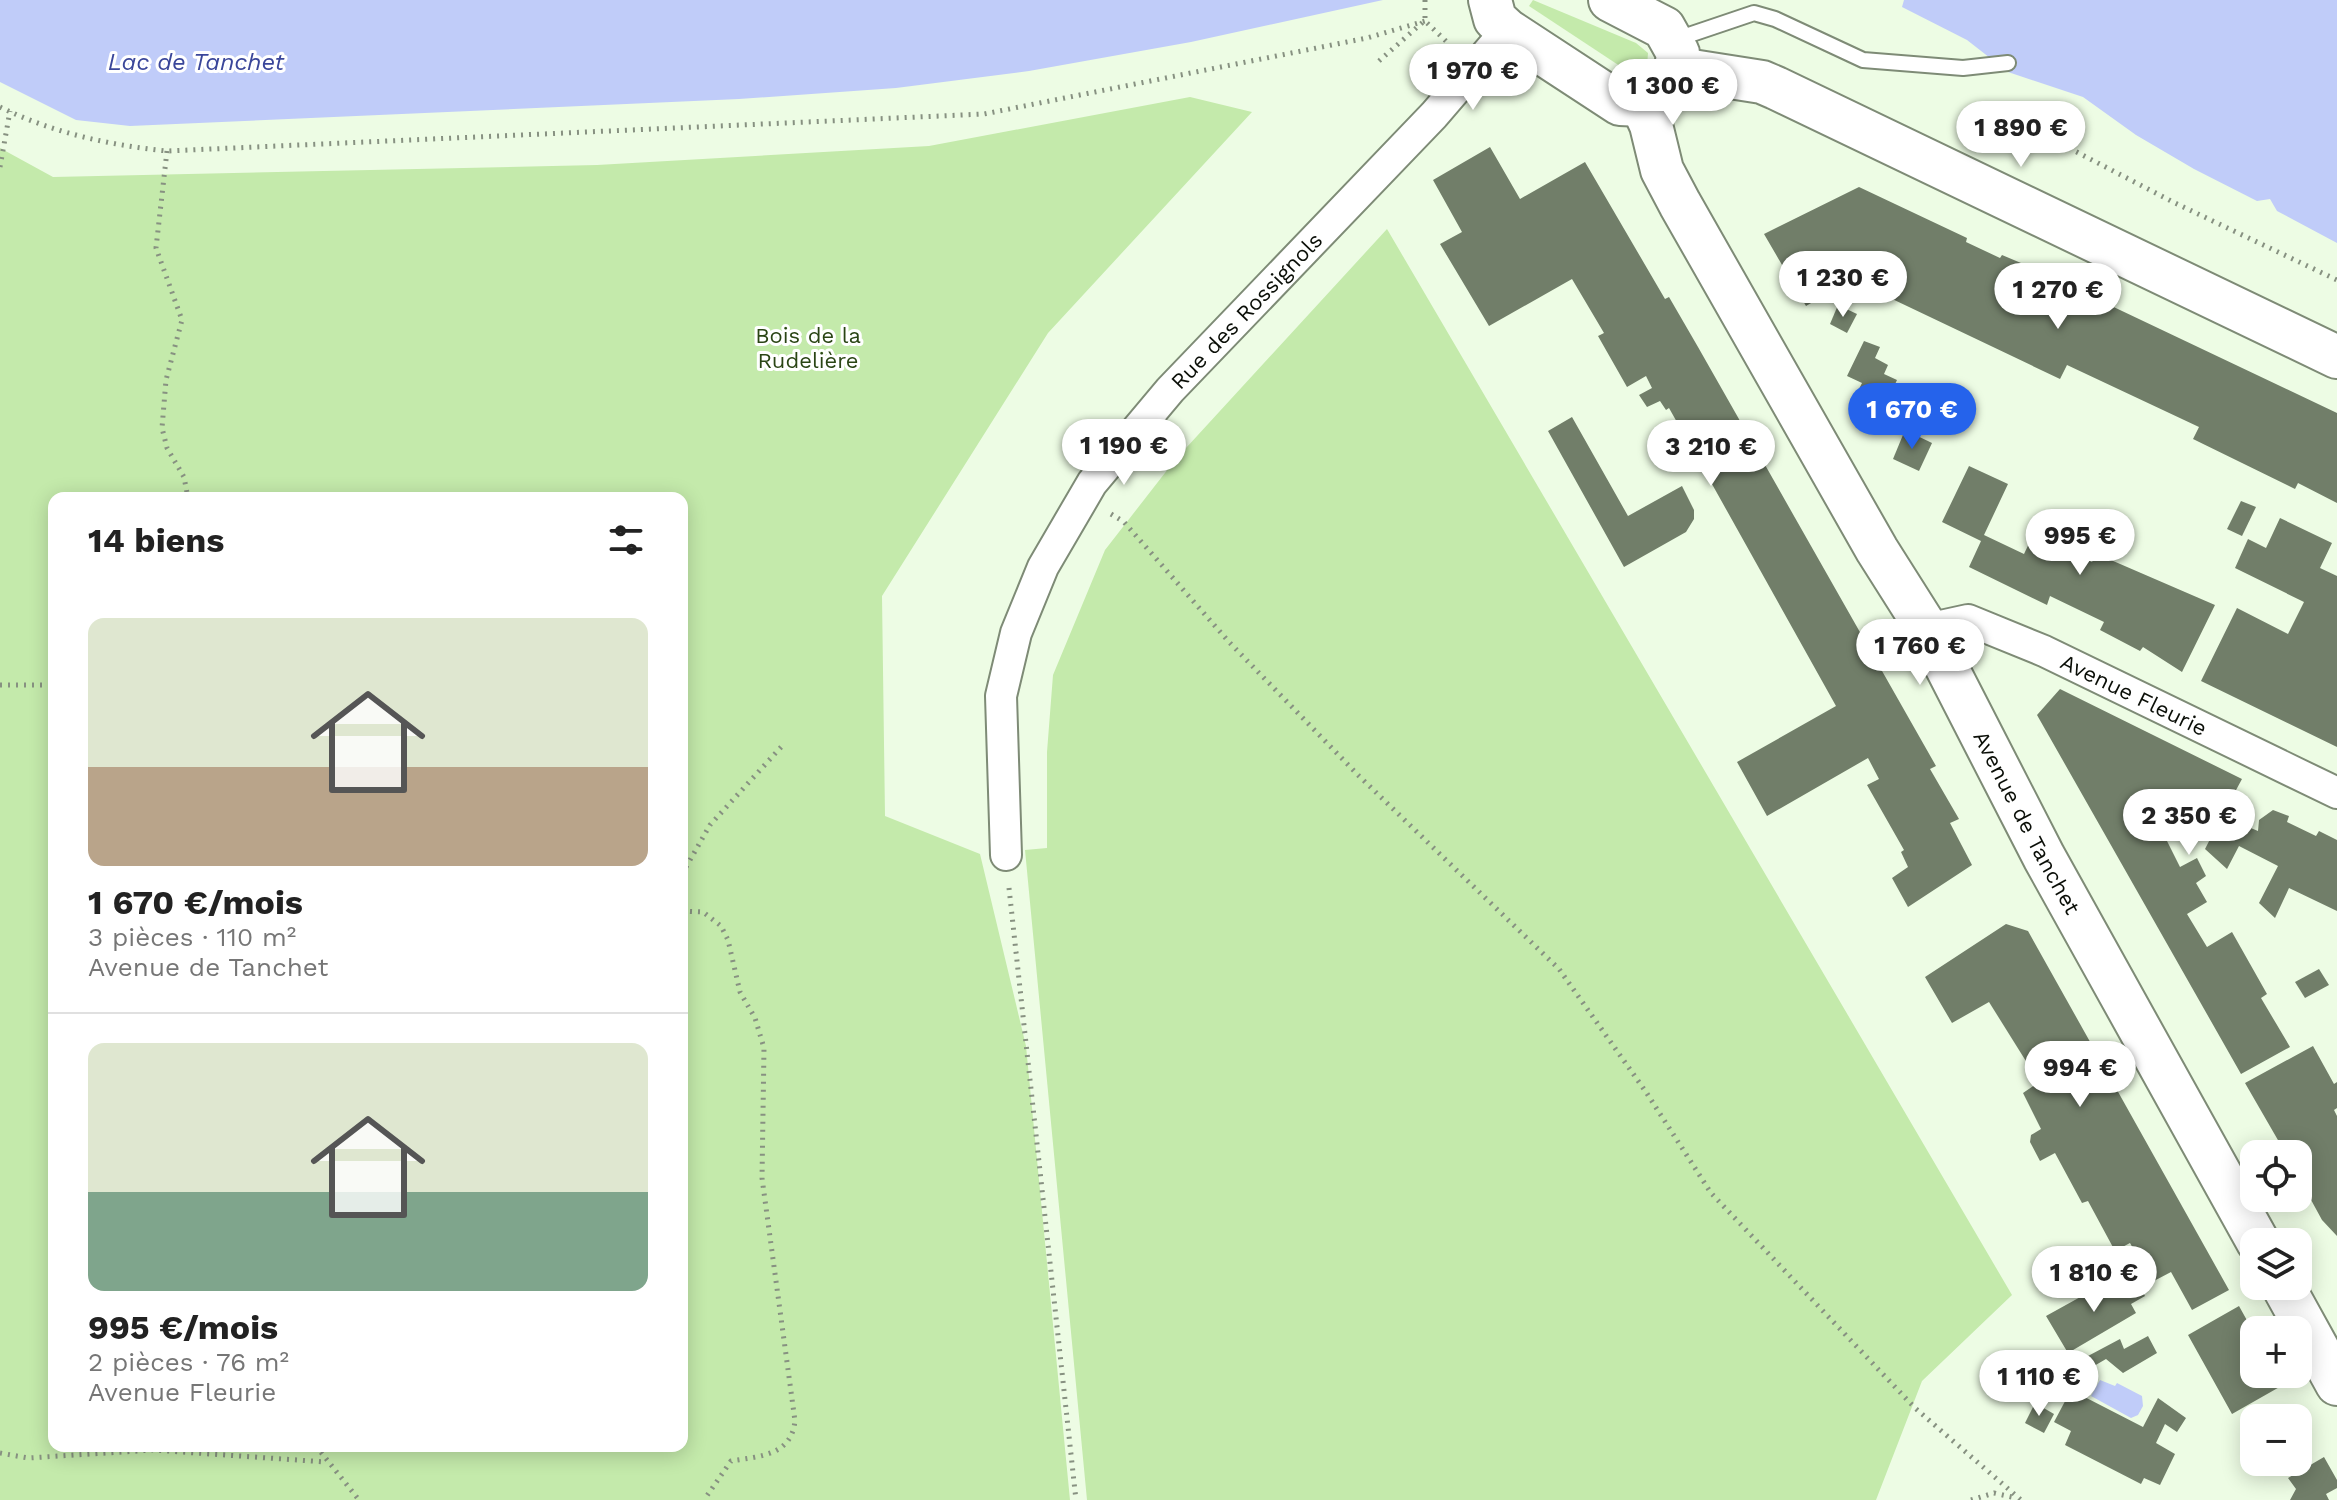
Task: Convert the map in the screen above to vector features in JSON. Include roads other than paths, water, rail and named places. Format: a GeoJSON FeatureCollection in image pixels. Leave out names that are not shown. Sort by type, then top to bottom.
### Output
{"type":"FeatureCollection","features":[{"type":"Feature","properties":{"kind":"street"},"geometry":{"type":"LineString","coordinates":[[1498,15],[1620,104],[1642,105],[1665,91],[1676,54],[1664,28],[1610,0]]}},
{"type":"Feature","properties":{"kind":"street","name":"Rue des Rossignols"},"geometry":{"type":"LineString","coordinates":[[1006,855],[1001,696],[1021,620],[1043,567],[1083,498],[1170,390],[1393,157],[1498,15]]}},
{"type":"Feature","properties":{"kind":"street"},"geometry":{"type":"LineString","coordinates":[[1676,54],[1776,88],[2337,357]]}},
{"type":"Feature","properties":{"kind":"street","name":"Avenue de Tanchet"},"geometry":{"type":"LineString","coordinates":[[1642,105],[1651,125],[1662,170],[1877,550],[1927,629],[2044,857],[2250,1228]]}},
{"type":"Feature","properties":{"kind":"street","name":"Avenue Fleurie"},"geometry":{"type":"LineString","coordinates":[[1927,629],[1968,620],[2058,657],[2337,793]]}},
{"type":"Feature","properties":{"kind":"street"},"geometry":{"type":"LineString","coordinates":[[2291,1300],[2337,1384]]}},
{"type":"Feature","properties":{"kind":"lane"},"geometry":{"type":"LineString","coordinates":[[1676,54],[1754,13],[1775,19],[1863,60],[1963,68],[2008,63]]}},
{"type":"Feature","properties":{"kind":"water","name":"Lac de Tanchet"},"geometry":{"type":"Polygon","coordinates":[[[0,0],[1383,0],[1191,42],[1029,71],[896,88],[739,99],[130,126],[76,120],[0,82],[0,0]]]}},
{"type":"Feature","properties":{"kind":"water"},"geometry":{"type":"Polygon","coordinates":[[[1904,0],[2337,0],[2337,243],[2277,211],[2270,199],[2257,201],[2194,169],[2136,135],[2083,97],[2008,72],[1967,40],[1902,7],[1904,0]]]}},
{"type":"Feature","properties":{"kind":"water"},"geometry":{"type":"Polygon","coordinates":[[[2100,1380],[2115,1386],[2117,1383],[2142,1396],[2143,1406],[2138,1415],[2131,1418],[2091,1396],[2100,1380]]]}},
{"type":"Feature","properties":{"kind":"park label","name":"Bois de la Rudelière"},"geometry":{"type":"Point","coordinates":[808,348]}}]}
